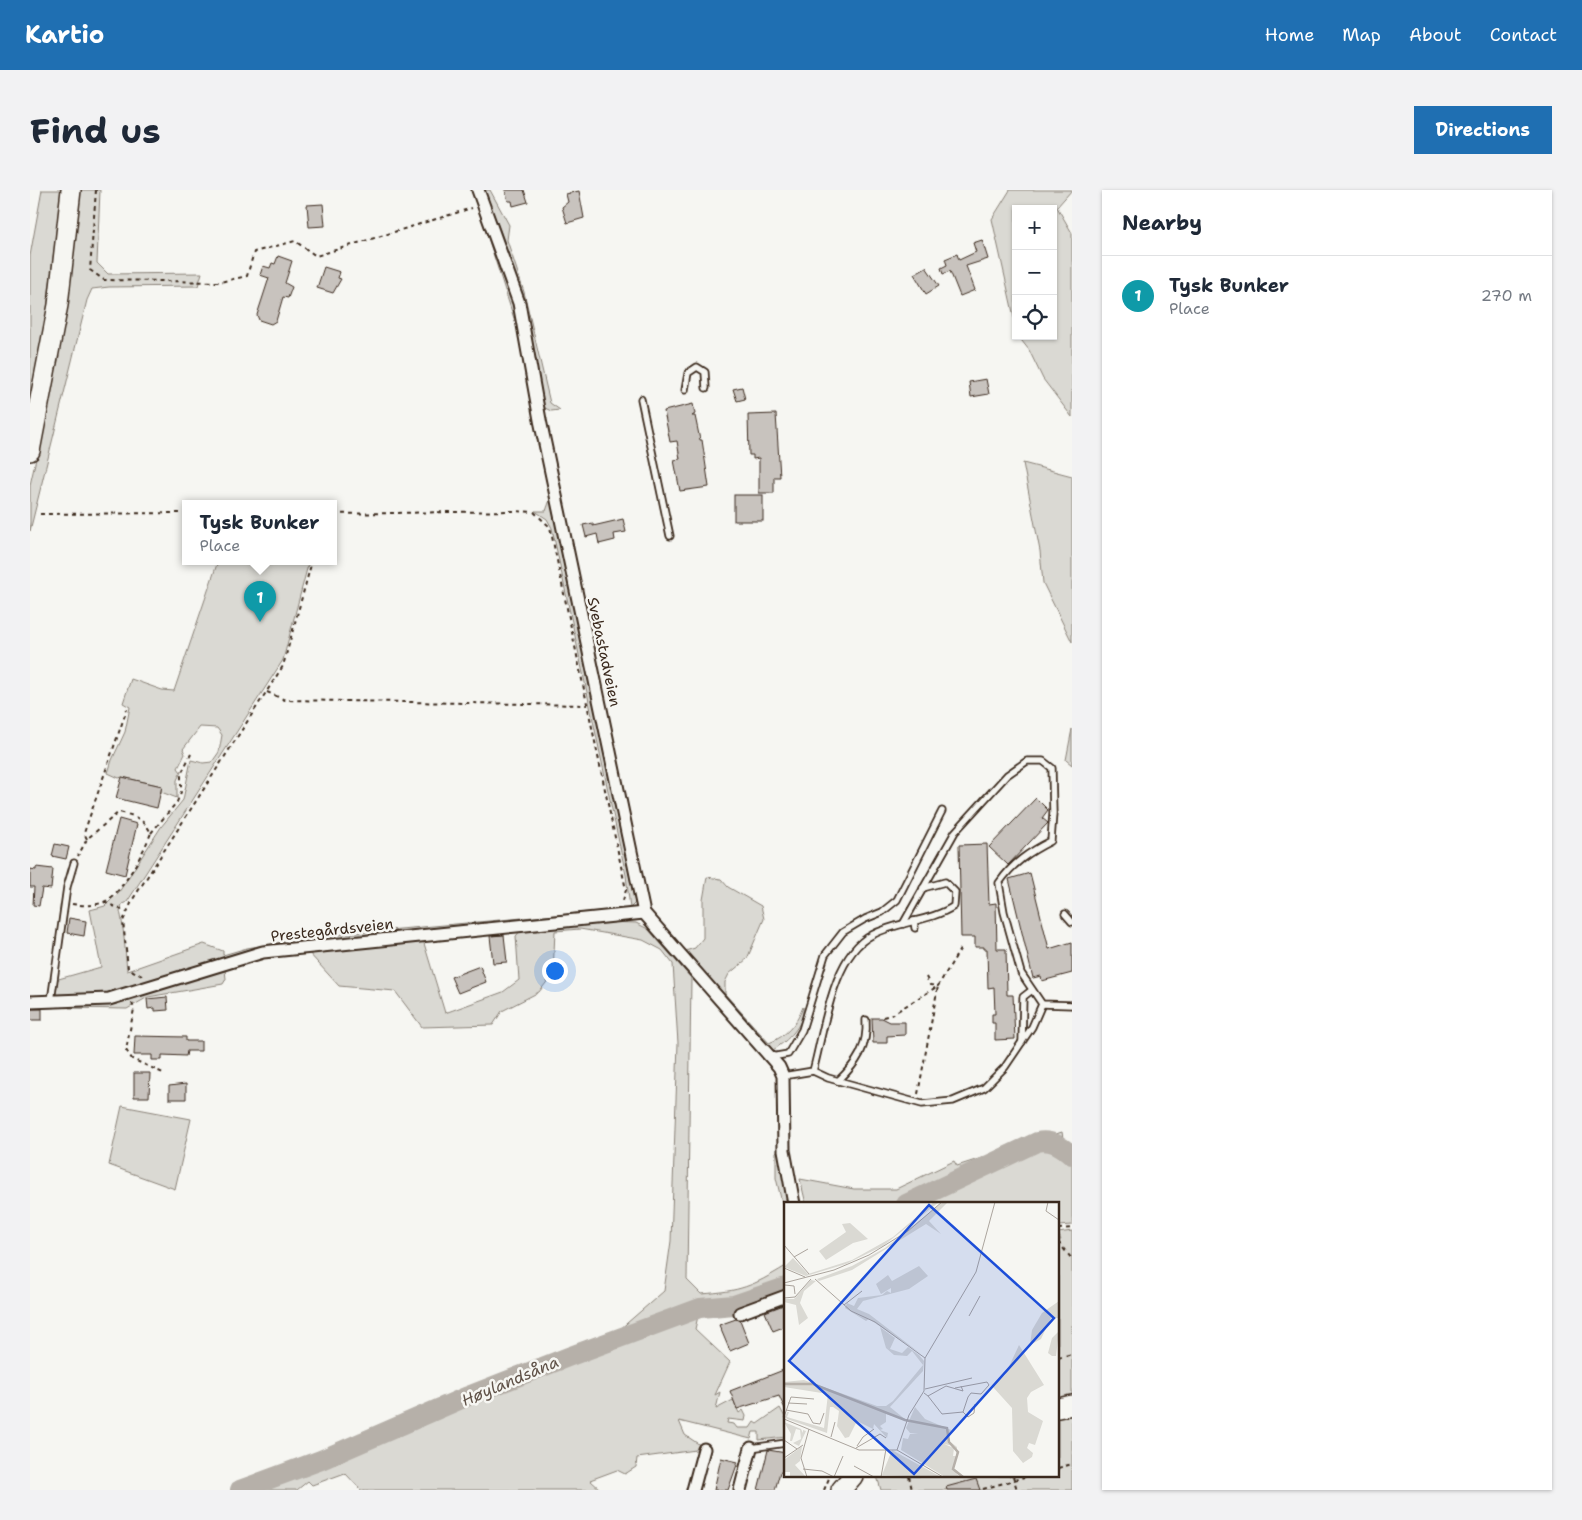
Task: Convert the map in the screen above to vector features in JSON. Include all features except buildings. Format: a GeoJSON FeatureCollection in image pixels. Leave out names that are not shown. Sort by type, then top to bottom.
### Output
{"type":"FeatureCollection","features":[{"type":"Feature","properties":{"kind":"main road"},"geometry":{"type":"LineString","coordinates":[[30,451],[58,305],[71,190]]}},
{"type":"Feature","properties":{"kind":"street","name":"Svebastadveien"},"geometry":{"type":"LineString","coordinates":[[478,190],[519,304],[540,420],[644,913],[771,1057],[783,1076]]}},
{"type":"Feature","properties":{"kind":"street","name":"Prestegårdsveien"},"geometry":{"type":"LineString","coordinates":[[30,1002],[109,999],[263,952],[644,913]]}},
{"type":"Feature","properties":{"kind":"street"},"geometry":{"type":"LineString","coordinates":[[783,1076],[784,1150],[794,1202]]}},
{"type":"Feature","properties":{"kind":"street"},"geometry":{"type":"LineString","coordinates":[[740,1312],[784,1297]]}},
{"type":"Feature","properties":{"kind":"street"},"geometry":{"type":"LineString","coordinates":[[740,1490],[751,1448]]}},
{"type":"Feature","properties":{"kind":"street"},"geometry":{"type":"LineString","coordinates":[[693,1490],[704,1449]]}},
{"type":"Feature","properties":{"kind":"lane"},"geometry":{"type":"LineString","coordinates":[[685,390],[688,372],[697,367],[704,372],[706,388]]}},
{"type":"Feature","properties":{"kind":"lane"},"geometry":{"type":"LineString","coordinates":[[641,399],[670,536]]}},
{"type":"Feature","properties":{"kind":"lane"},"geometry":{"type":"LineString","coordinates":[[903,924],[955,832],[1007,776],[1027,762],[1043,761],[1052,768],[1053,813],[1051,841],[1029,853],[1010,867],[999,883],[1004,912],[1021,973],[1042,1004]]}},
{"type":"Feature","properties":{"kind":"lane"},"geometry":{"type":"LineString","coordinates":[[771,1057],[788,1054],[802,1030],[825,955],[843,932],[865,919],[882,912],[897,900],[942,811]]}},
{"type":"Feature","properties":{"kind":"lane"},"geometry":{"type":"LineString","coordinates":[[51,1001],[68,879],[74,863]]}},
{"type":"Feature","properties":{"kind":"lane"},"geometry":{"type":"LineString","coordinates":[[813,1072],[834,983],[853,952],[871,935],[942,914],[954,906],[955,892],[945,882],[923,888]]}},
{"type":"Feature","properties":{"kind":"lane"},"geometry":{"type":"LineString","coordinates":[[1065,914],[1072,922]]}},
{"type":"Feature","properties":{"kind":"lane"},"geometry":{"type":"LineString","coordinates":[[914,921],[915,928]]}},
{"type":"Feature","properties":{"kind":"lane"},"geometry":{"type":"LineString","coordinates":[[1022,1042],[1023,997],[1032,990]]}},
{"type":"Feature","properties":{"kind":"lane"},"geometry":{"type":"LineString","coordinates":[[1042,1004],[1072,1005]]}},
{"type":"Feature","properties":{"kind":"lane"},"geometry":{"type":"LineString","coordinates":[[783,1076],[813,1072],[916,1103],[952,1101],[984,1088],[1005,1067],[1032,1027],[1042,1004]]}},
{"type":"Feature","properties":{"kind":"lane"},"geometry":{"type":"LineString","coordinates":[[838,1080],[851,1068],[863,1052],[866,1020]]}},
{"type":"Feature","properties":{"kind":"lane"},"geometry":{"type":"LineString","coordinates":[[751,1448],[784,1443]]}},
{"type":"Feature","properties":{"kind":"path"},"geometry":{"type":"LineString","coordinates":[[96,190],[90,270],[104,280],[220,282],[247,276],[254,252],[295,240],[316,256],[484,204]]}},
{"type":"Feature","properties":{"kind":"path"},"geometry":{"type":"LineString","coordinates":[[337,514],[534,512],[550,527],[626,890],[624,902],[620,906]]}},
{"type":"Feature","properties":{"kind":"path"},"geometry":{"type":"LineString","coordinates":[[40,514],[182,513]]}},
{"type":"Feature","properties":{"kind":"path"},"geometry":{"type":"LineString","coordinates":[[149,974],[140,977],[128,968],[123,921],[133,899],[284,666],[311,565]]}},
{"type":"Feature","properties":{"kind":"path"},"geometry":{"type":"LineString","coordinates":[[267,692],[285,700],[587,705]]}},
{"type":"Feature","properties":{"kind":"path"},"geometry":{"type":"LineString","coordinates":[[87,839],[84,832],[127,709]]}},
{"type":"Feature","properties":{"kind":"path"},"geometry":{"type":"LineString","coordinates":[[65,904],[97,905],[103,902],[121,885],[146,846],[151,833],[177,802],[181,792],[181,774],[190,754]]}},
{"type":"Feature","properties":{"kind":"path"},"geometry":{"type":"LineString","coordinates":[[74,863],[87,839],[118,812],[136,816],[145,822],[151,833]]}},
{"type":"Feature","properties":{"kind":"path"},"geometry":{"type":"LineString","coordinates":[[103,902],[127,912]]}},
{"type":"Feature","properties":{"kind":"path"},"geometry":{"type":"LineString","coordinates":[[916,1103],[938,986],[962,946]]}},
{"type":"Feature","properties":{"kind":"path"},"geometry":{"type":"LineString","coordinates":[[926,977],[930,985],[938,986]]}},
{"type":"Feature","properties":{"kind":"path"},"geometry":{"type":"LineString","coordinates":[[883,1017],[891,1015],[938,986]]}},
{"type":"Feature","properties":{"kind":"path"},"geometry":{"type":"LineString","coordinates":[[129,994],[134,1009],[126,1050],[132,1059],[164,1073]]}},
{"type":"Feature","properties":{"kind":"path"},"geometry":{"type":"LineString","coordinates":[[1060,1244],[1072,1259]]}},
{"type":"Feature","properties":{"kind":"path"},"geometry":{"type":"LineString","coordinates":[[983,1489],[1021,1478]]}},
{"type":"Feature","properties":{"kind":"path"},"geometry":{"type":"LineString","coordinates":[[1014,1480],[1017,1490]]}},
{"type":"Feature","properties":{"kind":"shaded area"},"geometry":{"type":"Polygon","coordinates":[[[42,190],[61,190],[43,343],[30,411],[30,256],[42,190]]]}},
{"type":"Feature","properties":{"kind":"shaded area"},"geometry":{"type":"Polygon","coordinates":[[[79,190],[100,190],[97,263],[108,274],[202,273],[198,286],[109,287],[92,289],[87,300],[30,531],[30,485],[54,380],[68,294],[79,190]]]}},
{"type":"Feature","properties":{"kind":"shaded area"},"geometry":{"type":"Polygon","coordinates":[[[482,190],[490,190],[509,225],[507,240],[524,292],[550,403],[560,410],[551,411],[541,406],[512,268],[494,215],[482,190]]]}},
{"type":"Feature","properties":{"kind":"shaded area"},"geometry":{"type":"Polygon","coordinates":[[[1010,190],[1072,190],[1057,207],[1057,205],[1012,205],[1012,308],[992,219],[1010,190]]]}},
{"type":"Feature","properties":{"kind":"shaded area"},"geometry":{"type":"Polygon","coordinates":[[[1057,207],[1072,233],[1072,417],[1043,379],[1029,350],[1021,340],[1057,340],[1057,207]]]}},
{"type":"Feature","properties":{"kind":"shaded area"},"geometry":{"type":"Polygon","coordinates":[[[485,218],[514,304],[519,334],[482,219],[485,218]]]}},
{"type":"Feature","properties":{"kind":"shaded area"},"geometry":{"type":"Polygon","coordinates":[[[1023,463],[1072,476],[1072,642],[1043,583],[1040,551],[1023,463]]]}},
{"type":"Feature","properties":{"kind":"shaded area"},"geometry":{"type":"Polygon","coordinates":[[[551,497],[635,903],[630,908],[626,875],[552,528],[547,519],[535,511],[546,511],[551,497]]]}},
{"type":"Feature","properties":{"kind":"shaded area"},"geometry":{"type":"Polygon","coordinates":[[[217,565],[308,565],[283,660],[127,902],[122,904],[120,912],[127,971],[204,944],[223,951],[223,955],[247,948],[311,937],[611,910],[623,912],[224,960],[226,979],[223,984],[148,997],[127,1009],[69,1008],[66,996],[53,996],[55,980],[101,967],[90,910],[105,906],[119,892],[161,827],[183,800],[191,760],[203,763],[212,762],[219,752],[222,735],[217,728],[200,727],[183,749],[185,754],[178,768],[181,772],[177,780],[177,798],[161,792],[162,786],[122,777],[119,778],[108,773],[125,732],[130,707],[123,703],[131,679],[162,690],[174,691],[217,565]]]}},
{"type":"Feature","properties":{"kind":"shaded area"},"geometry":{"type":"Polygon","coordinates":[[[1072,729],[1072,765],[1066,760],[1072,729]]]}},
{"type":"Feature","properties":{"kind":"shaded area"},"geometry":{"type":"Polygon","coordinates":[[[707,877],[721,879],[728,887],[761,906],[764,919],[747,959],[729,974],[725,982],[725,994],[769,1043],[790,1029],[803,1007],[801,1020],[794,1032],[773,1050],[685,951],[695,948],[703,938],[703,900],[707,877]]]}},
{"type":"Feature","properties":{"kind":"shaded area"},"geometry":{"type":"Polygon","coordinates":[[[608,922],[636,923],[648,929],[691,978],[687,1280],[701,1294],[726,1291],[745,1287],[784,1267],[784,1291],[743,1307],[699,1312],[695,1329],[730,1362],[715,1395],[720,1392],[716,1409],[733,1400],[739,1413],[743,1410],[746,1416],[745,1421],[728,1419],[727,1423],[734,1424],[737,1428],[750,1428],[754,1422],[757,1424],[780,1408],[784,1415],[784,1437],[759,1440],[759,1432],[753,1432],[751,1439],[679,1421],[685,1435],[700,1445],[696,1450],[637,1458],[636,1467],[625,1474],[617,1470],[590,1480],[601,1490],[361,1490],[345,1473],[312,1485],[308,1481],[297,1490],[237,1490],[619,1330],[664,1291],[671,1241],[678,1043],[673,964],[662,950],[643,940],[580,929],[555,931],[553,974],[539,992],[502,1011],[493,1025],[422,1027],[395,991],[339,986],[308,952],[423,940],[445,1013],[503,992],[519,980],[516,936],[521,930],[608,922]]]}},
{"type":"Feature","properties":{"kind":"shaded area"},"geometry":{"type":"Polygon","coordinates":[[[122,1106],[191,1119],[175,1189],[109,1165],[122,1106]]]}},
{"type":"Feature","properties":{"kind":"shaded area"},"geometry":{"type":"Polygon","coordinates":[[[1062,1132],[1065,1150],[1072,1162],[1072,1225],[1060,1226],[1060,1202],[806,1202],[800,1179],[854,1189],[896,1189],[954,1161],[957,1166],[1062,1132]]]}},
{"type":"Feature","properties":{"kind":"shaded area"},"geometry":{"type":"Polygon","coordinates":[[[776,1151],[779,1153],[788,1202],[784,1202],[784,1211],[776,1178],[776,1151]]]}},
{"type":"Feature","properties":{"kind":"shaded area"},"geometry":{"type":"Polygon","coordinates":[[[1072,1231],[1072,1396],[1060,1398],[1061,1240],[1060,1233],[1072,1231]]]}},
{"type":"Feature","properties":{"kind":"shaded area"},"geometry":{"type":"Polygon","coordinates":[[[1072,1411],[1072,1490],[881,1490],[878,1478],[1060,1478],[1060,1414],[1072,1411]]]}},
{"type":"Feature","properties":{"kind":"waterway","name":"Høylandsåna"},"geometry":{"type":"LineString","coordinates":[[910,1202],[1037,1142],[1052,1142],[1072,1155]]}},
{"type":"Feature","properties":{"kind":"waterway","name":"Høylandsåna"},"geometry":{"type":"LineString","coordinates":[[240,1490],[321,1460],[468,1396],[568,1357],[700,1308],[734,1305],[784,1288]]}},
{"type":"Feature","properties":{"kind":"place","name":"Tysk Bunker"},"geometry":{"type":"Point","coordinates":[260,622]}}]}
